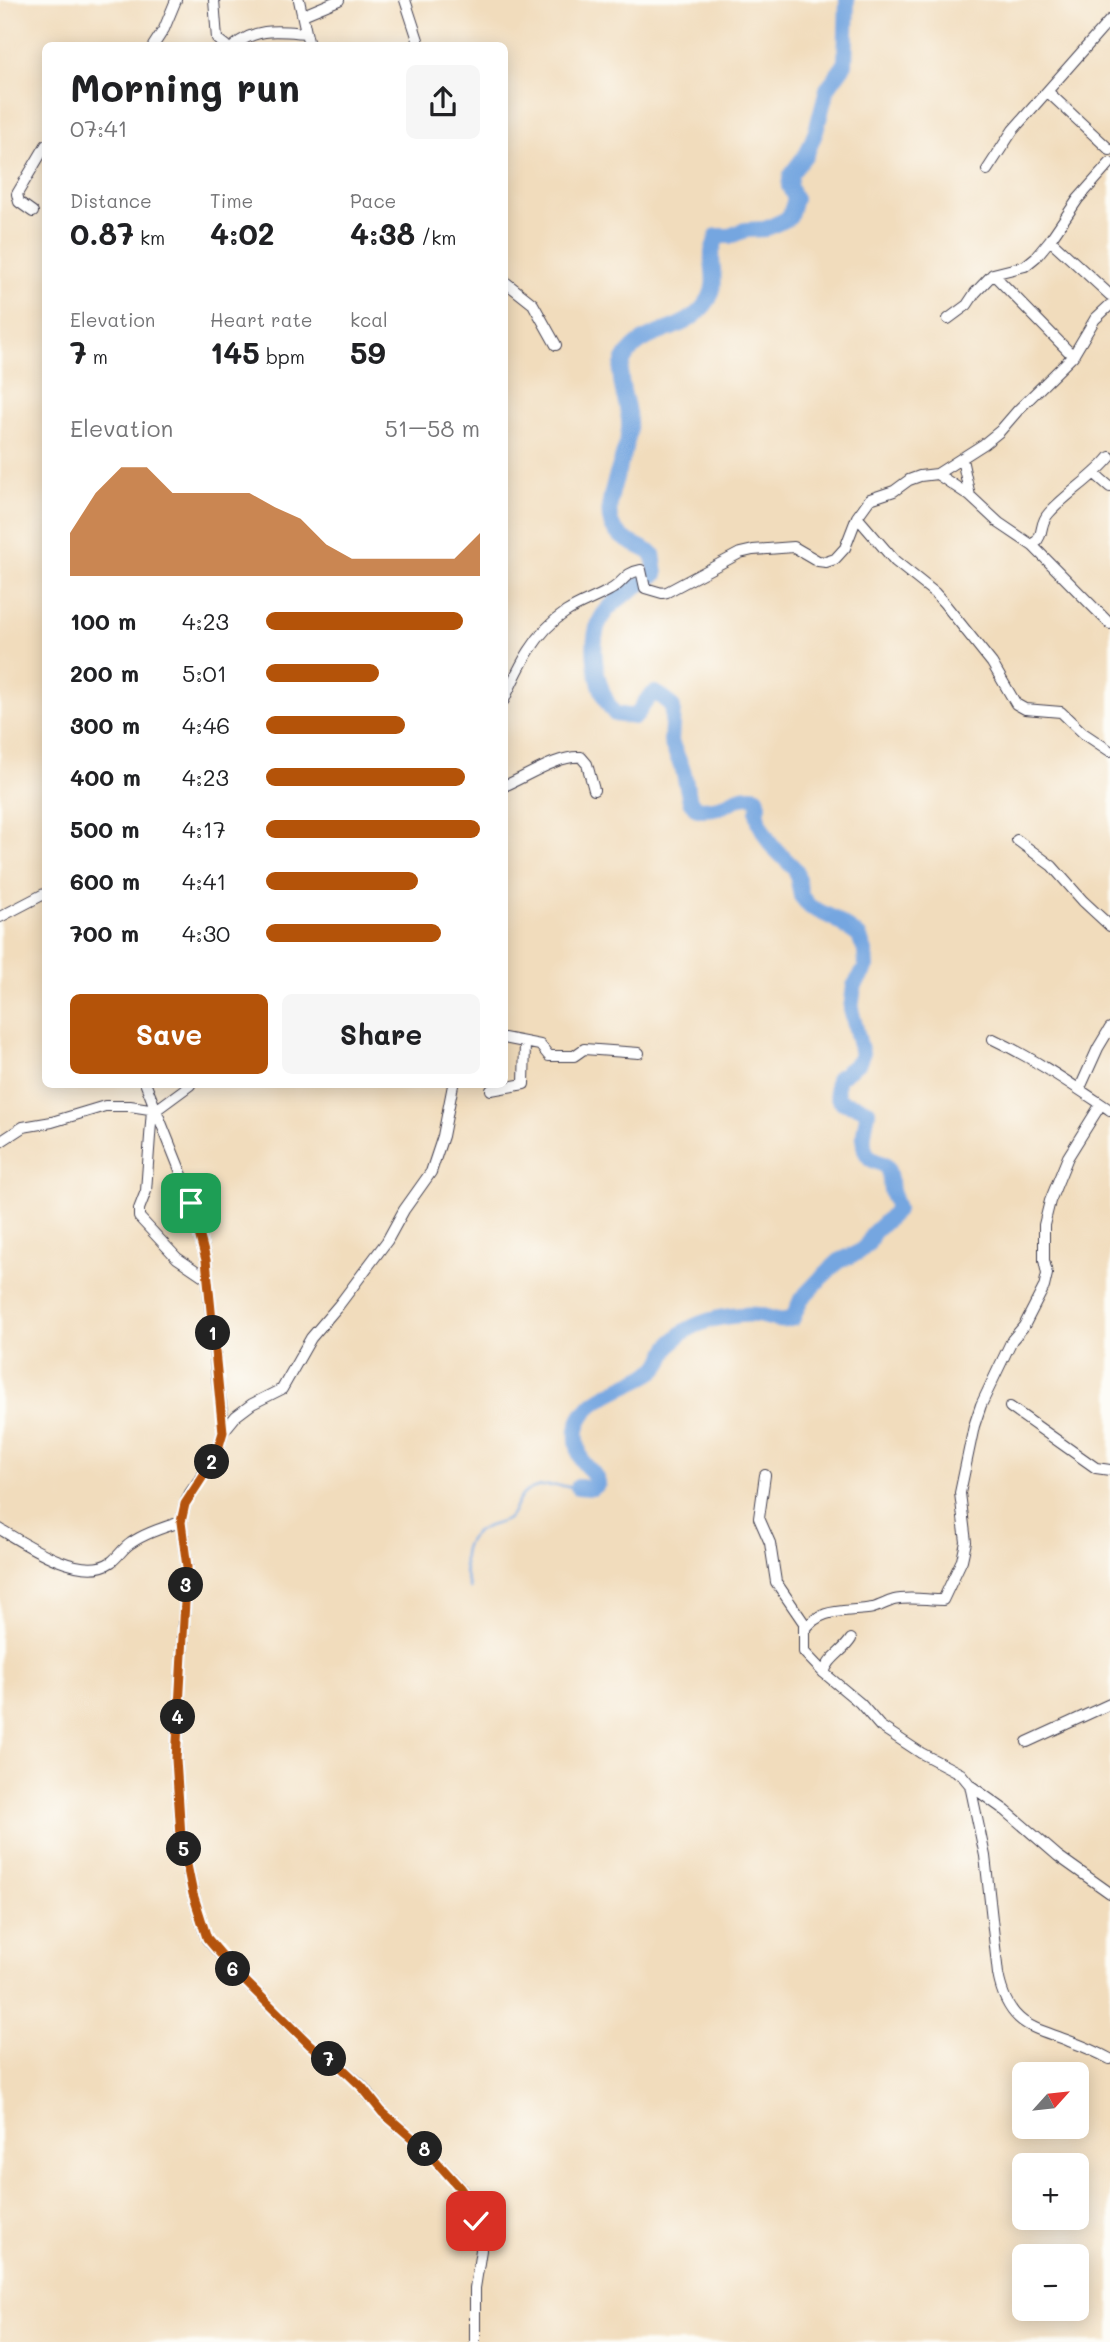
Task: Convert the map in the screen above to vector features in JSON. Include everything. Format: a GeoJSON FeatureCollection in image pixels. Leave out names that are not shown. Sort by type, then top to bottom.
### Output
{"type":"FeatureCollection","features":[{"type":"Feature","properties":{"kind":"street"},"geometry":{"type":"LineString","coordinates":[[156,42],[176,0]]}},
{"type":"Feature","properties":{"kind":"street"},"geometry":{"type":"LineString","coordinates":[[214,0],[217,39],[221,42]]}},
{"type":"Feature","properties":{"kind":"street"},"geometry":{"type":"LineString","coordinates":[[299,0],[308,42]]}},
{"type":"Feature","properties":{"kind":"street"},"geometry":{"type":"LineString","coordinates":[[303,15],[339,0]]}},
{"type":"Feature","properties":{"kind":"street"},"geometry":{"type":"LineString","coordinates":[[405,0],[419,42]]}},
{"type":"Feature","properties":{"kind":"street"},"geometry":{"type":"LineString","coordinates":[[987,170],[1013,130],[1110,20]]}},
{"type":"Feature","properties":{"kind":"street"},"geometry":{"type":"LineString","coordinates":[[240,42],[251,34],[274,30],[306,33]]}},
{"type":"Feature","properties":{"kind":"street"},"geometry":{"type":"LineString","coordinates":[[1048,92],[1110,150]]}},
{"type":"Feature","properties":{"kind":"street"},"geometry":{"type":"LineString","coordinates":[[33,212],[19,202],[17,194],[42,152]]}},
{"type":"Feature","properties":{"kind":"street"},"geometry":{"type":"LineString","coordinates":[[948,319],[967,305],[993,274],[1025,266],[1050,240],[1078,198],[1110,163]]}},
{"type":"Feature","properties":{"kind":"street"},"geometry":{"type":"LineString","coordinates":[[1050,240],[1110,295]]}},
{"type":"Feature","properties":{"kind":"street"},"geometry":{"type":"LineString","coordinates":[[993,274],[1073,356]]}},
{"type":"Feature","properties":{"kind":"street"},"geometry":{"type":"LineString","coordinates":[[508,284],[533,304],[556,345]]}},
{"type":"Feature","properties":{"kind":"street"},"geometry":{"type":"LineString","coordinates":[[508,692],[520,666],[548,628],[566,612],[613,589],[629,573],[641,570],[645,588],[662,593],[740,553],[753,550],[794,547],[818,561],[835,559],[845,548],[857,517],[870,499],[894,491],[908,480],[937,474],[1000,430],[1073,356],[1095,319],[1110,305]]}},
{"type":"Feature","properties":{"kind":"street"},"geometry":{"type":"LineString","coordinates":[[1033,546],[1041,538],[1043,520],[1052,509],[1095,474],[1110,457]]}},
{"type":"Feature","properties":{"kind":"street"},"geometry":{"type":"LineString","coordinates":[[962,459],[970,496]]}},
{"type":"Feature","properties":{"kind":"street"},"geometry":{"type":"LineString","coordinates":[[937,474],[970,496],[985,512],[1033,546],[1110,624]]}},
{"type":"Feature","properties":{"kind":"street"},"geometry":{"type":"LineString","coordinates":[[1095,474],[1110,487]]}},
{"type":"Feature","properties":{"kind":"street"},"geometry":{"type":"LineString","coordinates":[[857,517],[895,561],[944,603],[992,663],[1016,704],[1025,709],[1061,712],[1083,733],[1110,751]]}},
{"type":"Feature","properties":{"kind":"street"},"geometry":{"type":"LineString","coordinates":[[508,784],[565,758],[577,756],[587,764],[594,790]]}},
{"type":"Feature","properties":{"kind":"street"},"geometry":{"type":"LineString","coordinates":[[1017,840],[1052,866],[1110,926]]}},
{"type":"Feature","properties":{"kind":"street"},"geometry":{"type":"LineString","coordinates":[[0,917],[42,895]]}},
{"type":"Feature","properties":{"kind":"street"},"geometry":{"type":"LineString","coordinates":[[1080,1088],[1110,1028]]}},
{"type":"Feature","properties":{"kind":"street"},"geometry":{"type":"LineString","coordinates":[[508,1039],[542,1046],[549,1056],[574,1056],[584,1049],[639,1054]]}},
{"type":"Feature","properties":{"kind":"street"},"geometry":{"type":"LineString","coordinates":[[804,1631],[816,1618],[833,1611],[874,1607],[909,1598],[943,1600],[962,1560],[966,1542],[960,1493],[974,1426],[1012,1340],[1024,1326],[1044,1287],[1047,1275],[1044,1225],[1050,1201],[1068,1157],[1105,1107],[1080,1088],[993,1039]]}},
{"type":"Feature","properties":{"kind":"street"},"geometry":{"type":"LineString","coordinates":[[508,1087],[524,1084],[525,1042]]}},
{"type":"Feature","properties":{"kind":"street"},"geometry":{"type":"LineString","coordinates":[[147,1088],[188,1190],[206,1260],[223,1432],[216,1456],[185,1504],[181,1522],[187,1567],[176,1759],[181,1836],[193,1894],[207,1938],[236,1972],[310,2045],[342,2068],[382,2112],[426,2150],[470,2203],[480,2236],[481,2250],[475,2299],[475,2342]]}},
{"type":"Feature","properties":{"kind":"street"},"geometry":{"type":"LineString","coordinates":[[0,1142],[23,1127],[52,1122],[105,1105],[154,1110],[186,1088]]}},
{"type":"Feature","properties":{"kind":"street"},"geometry":{"type":"LineString","coordinates":[[223,1432],[236,1416],[252,1404],[282,1389],[311,1338],[387,1241],[404,1210],[431,1171],[443,1136],[452,1088]]}},
{"type":"Feature","properties":{"kind":"street"},"geometry":{"type":"LineString","coordinates":[[491,1090],[502,1088]]}},
{"type":"Feature","properties":{"kind":"street"},"geometry":{"type":"LineString","coordinates":[[154,1110],[146,1191],[138,1212],[139,1217],[177,1258],[208,1279]]}},
{"type":"Feature","properties":{"kind":"street"},"geometry":{"type":"LineString","coordinates":[[1010,1407],[1096,1468],[1110,1470]]}},
{"type":"Feature","properties":{"kind":"street"},"geometry":{"type":"LineString","coordinates":[[765,1475],[759,1518],[769,1543],[773,1576],[800,1617],[804,1631],[804,1652],[860,1703],[880,1726],[921,1753],[961,1774],[970,1785],[1006,1811],[1058,1856],[1110,1893]]}},
{"type":"Feature","properties":{"kind":"street"},"geometry":{"type":"LineString","coordinates":[[0,1529],[46,1555],[93,1569],[112,1562],[128,1545],[138,1539],[181,1522]]}},
{"type":"Feature","properties":{"kind":"street"},"geometry":{"type":"LineString","coordinates":[[824,1673],[830,1661],[851,1639]]}},
{"type":"Feature","properties":{"kind":"street"},"geometry":{"type":"LineString","coordinates":[[1027,1742],[1110,1704]]}},
{"type":"Feature","properties":{"kind":"street"},"geometry":{"type":"LineString","coordinates":[[970,1785],[985,1856],[1001,1989],[1018,2017],[1031,2026],[1087,2047],[1110,2059]]}},
{"type":"Feature","properties":{"kind":"waterway"},"geometry":{"type":"LineString","coordinates":[[578,1487],[592,1488],[598,1483],[581,1459],[577,1442],[577,1430],[588,1409],[609,1394],[655,1370],[674,1341],[698,1324],[743,1315],[779,1320],[793,1318],[801,1299],[823,1276],[839,1261],[859,1252],[868,1244],[873,1233],[897,1210],[886,1166],[870,1158],[864,1148],[868,1111],[844,1103],[836,1089],[837,1079],[859,1062],[862,1054],[851,1009],[854,986],[866,968],[865,951],[859,936],[833,918],[810,907],[801,896],[796,870],[771,845],[760,825],[757,797],[743,797],[719,807],[697,809],[690,801],[683,770],[671,742],[673,708],[655,693],[635,717],[615,714],[602,692],[594,648],[600,621],[607,610],[656,574],[653,554],[618,534],[611,523],[609,512],[629,429],[621,367],[625,357],[642,341],[682,324],[701,310],[712,293],[712,252],[717,236],[765,229],[789,218],[795,199],[789,186],[791,174],[807,153],[827,89],[845,64],[847,0]]}},
{"type":"Feature","properties":{"kind":"waterway"},"geometry":{"type":"LineString","coordinates":[[470,1589],[464,1557],[465,1549],[473,1535],[483,1528],[506,1520],[529,1490],[544,1486],[578,1487]]}},
{"type":"Feature","properties":{"kind":"route"},"geometry":{"type":"LineString","coordinates":[[191,1203],[206,1260],[223,1419],[223,1432],[216,1456],[190,1493],[181,1522],[187,1567],[176,1759],[181,1836],[193,1894],[207,1938],[236,1972],[310,2045],[342,2068],[382,2112],[426,2150],[460,2188],[470,2203],[476,2221]]}}]}
